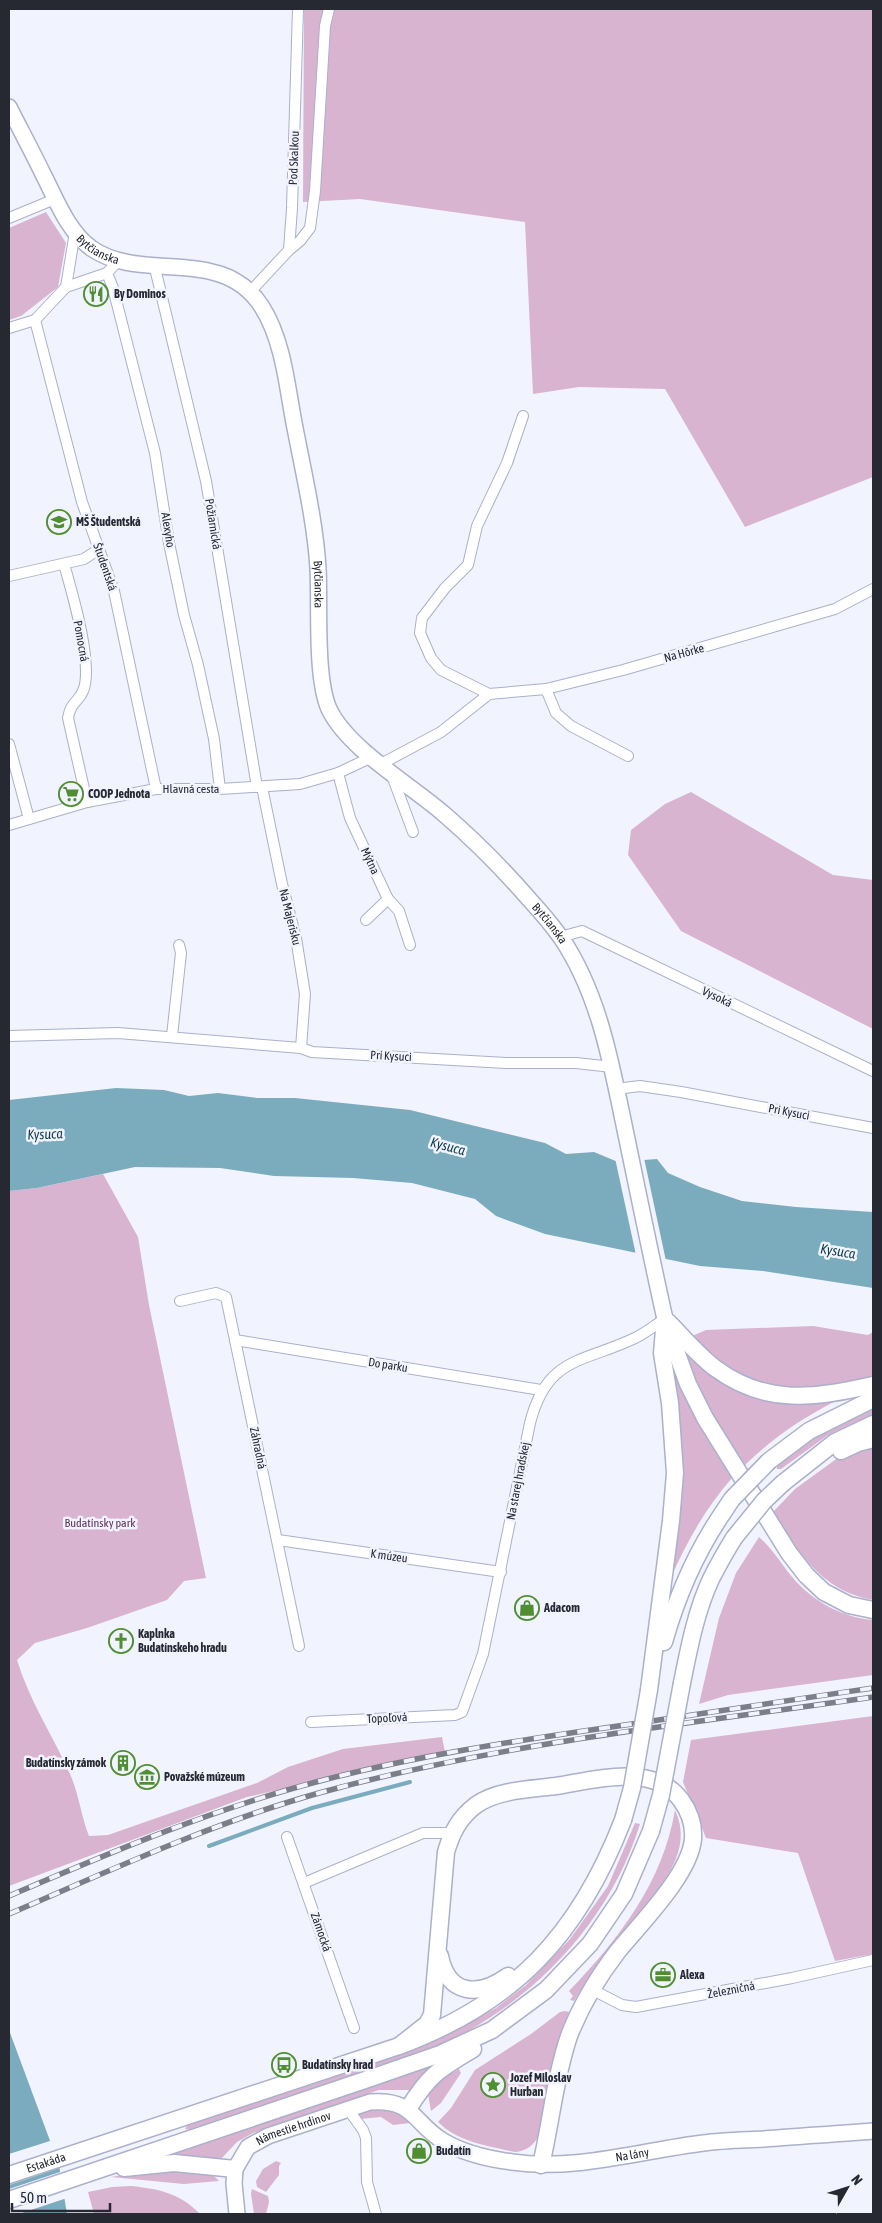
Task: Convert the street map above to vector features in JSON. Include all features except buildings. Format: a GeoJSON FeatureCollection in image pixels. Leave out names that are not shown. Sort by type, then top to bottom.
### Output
{"type":"FeatureCollection","features":[{"type":"Feature","properties":{"kind":"main road","name":"Bytčianska"},"geometry":{"type":"LineString","coordinates":[[9,107],[75,232],[94,250],[119,260],[214,272],[230,279],[250,292],[268,318],[277,341],[310,506],[318,566],[321,665],[327,703],[341,727],[381,764],[466,833],[528,898],[560,937],[578,967],[589,992],[612,1067],[665,1319]]}},
{"type":"Feature","properties":{"kind":"main road"},"geometry":{"type":"LineString","coordinates":[[665,1319],[714,1368],[751,1388],[780,1396],[820,1396],[873,1385]]}},
{"type":"Feature","properties":{"kind":"main road"},"geometry":{"type":"LineString","coordinates":[[665,1319],[688,1384],[705,1418],[789,1553],[806,1575],[824,1592],[849,1606],[873,1610]]}},
{"type":"Feature","properties":{"kind":"main road"},"geometry":{"type":"LineString","coordinates":[[438,1950],[441,1962],[448,1976],[462,1987],[473,1990],[491,1987],[545,1951],[586,1899],[611,1851],[623,1820],[632,1788],[650,1690],[675,1473],[670,1403],[662,1353],[665,1319]]}},
{"type":"Feature","properties":{"kind":"main road"},"geometry":{"type":"LineString","coordinates":[[650,1690],[682,1587],[704,1541],[732,1499],[769,1461],[809,1431],[873,1399]]}},
{"type":"Feature","properties":{"kind":"main road"},"geometry":{"type":"LineString","coordinates":[[90,2172],[440,2054],[492,2030],[546,1990],[590,1944],[624,1894],[651,1832],[661,1795],[690,1643],[710,1580],[734,1538],[764,1501],[798,1470],[836,1442],[873,1424]]}},
{"type":"Feature","properties":{"kind":"main road"},"geometry":{"type":"LineString","coordinates":[[798,1470],[858,1443],[873,1439]]}},
{"type":"Feature","properties":{"kind":"main road"},"geometry":{"type":"LineString","coordinates":[[399,2046],[430,2020],[438,1950],[444,1868],[452,1833],[461,1817],[477,1804],[491,1798],[528,1790],[628,1777],[648,1779],[662,1784],[677,1794],[685,1805],[692,1826],[693,1839],[685,1865],[677,1878],[612,1959],[591,1989],[579,2012],[565,2050],[541,2165]]}},
{"type":"Feature","properties":{"kind":"main road","name":"Estakáda"},"geometry":{"type":"LineString","coordinates":[[9,2175],[399,2046],[443,2028],[480,2008],[515,1982],[545,1951]]}},
{"type":"Feature","properties":{"kind":"main road"},"geometry":{"type":"LineString","coordinates":[[408,2109],[422,2086],[438,2070],[496,2035],[504,2022]]}},
{"type":"Feature","properties":{"kind":"main road","name":"Námestie hrdinov"},"geometry":{"type":"LineString","coordinates":[[235,2169],[243,2154],[254,2142],[348,2109],[370,2102],[386,2101],[408,2109]]}},
{"type":"Feature","properties":{"kind":"main road","name":"Na lány"},"geometry":{"type":"LineString","coordinates":[[408,2109],[433,2133],[455,2147],[488,2158],[541,2165],[577,2163],[706,2142],[873,2131]]}},
{"type":"Feature","properties":{"kind":"main road"},"geometry":{"type":"LineString","coordinates":[[90,2172],[174,2163],[235,2169],[234,2183],[237,2214]]}},
{"type":"Feature","properties":{"kind":"main road","name":"Estakáda"},"geometry":{"type":"LineString","coordinates":[[9,2200],[90,2172]]}},
{"type":"Feature","properties":{"kind":"street","name":"Pod Skalkou"},"geometry":{"type":"LineString","coordinates":[[289,250],[298,9]]}},
{"type":"Feature","properties":{"kind":"street"},"geometry":{"type":"LineString","coordinates":[[250,292],[289,250],[300,241],[310,228],[325,26],[329,9]]}},
{"type":"Feature","properties":{"kind":"street"},"geometry":{"type":"LineString","coordinates":[[9,218],[56,199]]}},
{"type":"Feature","properties":{"kind":"street"},"geometry":{"type":"LineString","coordinates":[[66,287],[75,232]]}},
{"type":"Feature","properties":{"kind":"street"},"geometry":{"type":"LineString","coordinates":[[9,328],[35,320],[66,287],[107,273],[119,260]]}},
{"type":"Feature","properties":{"kind":"street","name":"Požiarnická"},"geometry":{"type":"LineString","coordinates":[[154,264],[206,481],[260,787]]}},
{"type":"Feature","properties":{"kind":"street","name":"Alexyho"},"geometry":{"type":"LineString","coordinates":[[107,273],[155,453],[169,543],[214,739],[220,789]]}},
{"type":"Feature","properties":{"kind":"street","name":"Študentská"},"geometry":{"type":"LineString","coordinates":[[35,320],[82,502],[100,549],[118,609],[156,789]]}},
{"type":"Feature","properties":{"kind":"street"},"geometry":{"type":"LineString","coordinates":[[413,832],[381,764],[441,732],[489,694],[441,670],[431,658],[420,633],[422,618],[445,588],[468,564],[477,526],[507,463],[523,416]]}},
{"type":"Feature","properties":{"kind":"street"},"geometry":{"type":"LineString","coordinates":[[9,576],[84,559],[100,549]]}},
{"type":"Feature","properties":{"kind":"street","name":"Pomocná"},"geometry":{"type":"LineString","coordinates":[[64,564],[82,640],[87,672],[83,692],[70,707],[68,718],[87,802]]}},
{"type":"Feature","properties":{"kind":"street","name":"Na Hôrke"},"geometry":{"type":"LineString","coordinates":[[489,694],[546,689],[728,641],[835,609],[873,589]]}},
{"type":"Feature","properties":{"kind":"street"},"geometry":{"type":"LineString","coordinates":[[546,689],[556,713],[570,726],[628,756]]}},
{"type":"Feature","properties":{"kind":"street"},"geometry":{"type":"LineString","coordinates":[[9,744],[29,819]]}},
{"type":"Feature","properties":{"kind":"street","name":"Hlavná cesta"},"geometry":{"type":"LineString","coordinates":[[9,825],[87,802],[156,789],[220,789],[300,784],[338,773],[381,764]]}},
{"type":"Feature","properties":{"kind":"street","name":"Mýtna"},"geometry":{"type":"LineString","coordinates":[[338,773],[350,818],[388,899],[399,911],[410,944]]}},
{"type":"Feature","properties":{"kind":"street","name":"Na Majerisku"},"geometry":{"type":"LineString","coordinates":[[260,787],[296,938],[305,994],[301,1048]]}},
{"type":"Feature","properties":{"kind":"street"},"geometry":{"type":"LineString","coordinates":[[366,920],[388,899]]}},
{"type":"Feature","properties":{"kind":"street","name":"Vysoká"},"geometry":{"type":"LineString","coordinates":[[560,937],[582,931],[873,1071]]}},
{"type":"Feature","properties":{"kind":"street"},"geometry":{"type":"LineString","coordinates":[[172,1036],[181,953],[179,945]]}},
{"type":"Feature","properties":{"kind":"street","name":"Pri Kysuci"},"geometry":{"type":"LineString","coordinates":[[9,1036],[118,1033],[301,1048],[312,1052],[506,1063],[576,1063],[612,1067]]}},
{"type":"Feature","properties":{"kind":"street","name":"Pri Kysuci"},"geometry":{"type":"LineString","coordinates":[[616,1088],[640,1086],[681,1092],[873,1128]]}},
{"type":"Feature","properties":{"kind":"street","name":"Záhradná"},"geometry":{"type":"LineString","coordinates":[[180,1301],[216,1293],[226,1297],[299,1646]]}},
{"type":"Feature","properties":{"kind":"street","name":"Na starej hradskej"},"geometry":{"type":"LineString","coordinates":[[462,1712],[483,1654],[530,1423],[541,1390],[567,1366],[585,1356],[637,1338],[665,1319]]}},
{"type":"Feature","properties":{"kind":"street","name":"Do parku"},"geometry":{"type":"LineString","coordinates":[[235,1340],[541,1390]]}},
{"type":"Feature","properties":{"kind":"street","name":"K múzeu"},"geometry":{"type":"LineString","coordinates":[[278,1540],[501,1572]]}},
{"type":"Feature","properties":{"kind":"street","name":"Topoľová"},"geometry":{"type":"LineString","coordinates":[[311,1722],[455,1715],[462,1712]]}},
{"type":"Feature","properties":{"kind":"street"},"geometry":{"type":"LineString","coordinates":[[304,1883],[423,1834],[452,1833]]}},
{"type":"Feature","properties":{"kind":"street","name":"Zámocká"},"geometry":{"type":"LineString","coordinates":[[287,1837],[354,2028]]}},
{"type":"Feature","properties":{"kind":"street","name":"Železničná"},"geometry":{"type":"LineString","coordinates":[[591,1989],[628,2007],[643,2006],[792,1978],[873,1960]]}},
{"type":"Feature","properties":{"kind":"street"},"geometry":{"type":"LineString","coordinates":[[348,2109],[363,2130],[366,2138],[367,2182],[376,2214]]}},
{"type":"Feature","properties":{"kind":"green space"},"geometry":{"type":"Polygon","coordinates":[[[304,9],[873,9],[873,477],[745,527],[665,389],[579,387],[533,394],[525,222],[360,199],[303,202],[304,9]]]}},
{"type":"Feature","properties":{"kind":"green space"},"geometry":{"type":"Polygon","coordinates":[[[46,212],[66,243],[58,287],[21,316],[9,320],[9,228],[46,212]]]}},
{"type":"Feature","properties":{"kind":"green space"},"geometry":{"type":"Polygon","coordinates":[[[691,792],[833,875],[873,880],[873,1029],[681,931],[628,855],[631,830],[665,804],[691,792]]]}},
{"type":"Feature","properties":{"kind":"green space","name":"Budatínsky park"},"geometry":{"type":"Polygon","coordinates":[[[103,1174],[138,1237],[149,1305],[206,1578],[184,1581],[167,1600],[87,1628],[35,1643],[17,1660],[35,1704],[70,1774],[89,1836],[108,1835],[257,1783],[288,1767],[343,1749],[442,1737],[445,1752],[247,1797],[9,1886],[9,1191],[37,1188],[103,1174]]]}},
{"type":"Feature","properties":{"kind":"green space"},"geometry":{"type":"Polygon","coordinates":[[[813,1326],[868,1335],[873,1332],[873,1378],[812,1388],[772,1386],[752,1381],[734,1373],[713,1358],[692,1336],[706,1330],[813,1326]]]}},
{"type":"Feature","properties":{"kind":"green space"},"geometry":{"type":"Polygon","coordinates":[[[681,1345],[710,1372],[836,1399],[836,1401],[787,1430],[744,1466],[711,1414],[681,1345]]]}},
{"type":"Feature","properties":{"kind":"green space"},"geometry":{"type":"Polygon","coordinates":[[[668,1352],[699,1423],[732,1478],[696,1528],[668,1584],[668,1352]]]}},
{"type":"Feature","properties":{"kind":"green space"},"geometry":{"type":"Polygon","coordinates":[[[873,1407],[873,1414],[828,1435],[781,1469],[777,1469],[777,1465],[824,1431],[873,1407]]]}},
{"type":"Feature","properties":{"kind":"green space"},"geometry":{"type":"Polygon","coordinates":[[[873,1445],[873,1600],[855,1596],[840,1589],[826,1579],[802,1556],[772,1513],[795,1489],[839,1457],[873,1445]]]}},
{"type":"Feature","properties":{"kind":"green space"},"geometry":{"type":"Polygon","coordinates":[[[759,1537],[796,1582],[815,1598],[837,1611],[873,1620],[873,1675],[728,1695],[699,1704],[719,1618],[736,1573],[759,1537]]]}},
{"type":"Feature","properties":{"kind":"green space"},"geometry":{"type":"Polygon","coordinates":[[[873,1716],[873,1954],[835,1961],[798,1853],[706,1838],[683,1782],[691,1740],[873,1716]]]}},
{"type":"Feature","properties":{"kind":"green space"},"geometry":{"type":"Polygon","coordinates":[[[675,1810],[680,1825],[681,1839],[673,1866],[657,1892],[594,1970],[574,2001],[570,2000],[573,1996],[569,1991],[621,1930],[649,1885],[669,1836],[675,1810]]]}},
{"type":"Feature","properties":{"kind":"green space"},"geometry":{"type":"Polygon","coordinates":[[[635,1823],[640,1824],[628,1856],[613,1887],[595,1916],[574,1944],[550,1969],[525,1992],[497,2013],[453,2039],[407,2058],[190,2130],[185,2129],[188,2124],[434,2041],[496,2008],[526,1985],[570,1939],[608,1886],[635,1823]]]}},
{"type":"Feature","properties":{"kind":"green space"},"geometry":{"type":"Polygon","coordinates":[[[560,2012],[569,2012],[552,2063],[540,2134],[533,2144],[527,2149],[515,2152],[494,2148],[464,2139],[438,2122],[451,2108],[475,2070],[531,2034],[560,2012]]]}},
{"type":"Feature","properties":{"kind":"green space"},"geometry":{"type":"Polygon","coordinates":[[[434,2064],[410,2090],[379,2090],[253,2133],[237,2142],[221,2159],[168,2155],[434,2064]]]}},
{"type":"Feature","properties":{"kind":"green space"},"geometry":{"type":"Polygon","coordinates":[[[459,2069],[461,2073],[441,2103],[431,2111],[428,2094],[442,2073],[445,2077],[459,2069]]]}},
{"type":"Feature","properties":{"kind":"green space"},"geometry":{"type":"Polygon","coordinates":[[[385,2108],[404,2115],[410,2123],[393,2125],[381,2117],[360,2119],[357,2114],[373,2109],[385,2108]]]}},
{"type":"Feature","properties":{"kind":"green space"},"geometry":{"type":"Polygon","coordinates":[[[276,2161],[281,2163],[279,2175],[266,2192],[257,2187],[256,2181],[263,2169],[276,2161]]]}},
{"type":"Feature","properties":{"kind":"green space"},"geometry":{"type":"Polygon","coordinates":[[[166,2168],[210,2172],[219,2181],[184,2184],[111,2177],[166,2168]]]}},
{"type":"Feature","properties":{"kind":"green space"},"geometry":{"type":"Polygon","coordinates":[[[131,2186],[176,2196],[199,2213],[94,2214],[88,2192],[112,2187],[131,2186]]]}},
{"type":"Feature","properties":{"kind":"green space"},"geometry":{"type":"Polygon","coordinates":[[[252,2189],[268,2196],[269,2202],[266,2214],[254,2214],[252,2189]]]}},
{"type":"Feature","properties":{"kind":"water","name":"Kysuca"},"geometry":{"type":"Polygon","coordinates":[[[116,1088],[164,1090],[189,1096],[218,1093],[257,1098],[295,1098],[410,1110],[545,1143],[566,1154],[594,1152],[618,1162],[657,1159],[668,1173],[700,1187],[742,1201],[873,1212],[873,1288],[763,1271],[700,1266],[545,1234],[496,1216],[475,1199],[412,1183],[353,1178],[274,1176],[220,1168],[135,1167],[37,1188],[9,1191],[9,1100],[116,1088]]]}},
{"type":"Feature","properties":{"kind":"water"},"geometry":{"type":"Polygon","coordinates":[[[9,2030],[59,2165],[67,2214],[9,2214],[9,2030]]]}},
{"type":"Feature","properties":{"kind":"pier"},"geometry":{"type":"Polygon","coordinates":[[[615,1158],[644,1158],[666,1261],[636,1255],[615,1158]]]}},
{"type":"Feature","properties":{"kind":"pier"},"geometry":{"type":"Polygon","coordinates":[[[53,2140],[62,2167],[9,2185],[9,2154],[53,2140]]]}},
{"type":"Feature","properties":{"kind":"pier"},"geometry":{"type":"Polygon","coordinates":[[[63,2171],[67,2198],[19,2214],[9,2214],[9,2189],[63,2171]]]}},
{"type":"Feature","properties":{"kind":"waterway"},"geometry":{"type":"LineString","coordinates":[[209,1846],[312,1808],[410,1782]]}},
{"type":"Feature","properties":{"kind":"railway"},"geometry":{"type":"LineString","coordinates":[[9,1896],[160,1833],[276,1793],[354,1772],[508,1743],[873,1688]]}},
{"type":"Feature","properties":{"kind":"railway"},"geometry":{"type":"LineString","coordinates":[[9,1914],[162,1848],[240,1818],[319,1793],[456,1761],[594,1736],[873,1697]]}},
{"type":"Feature","properties":{"kind":"place","name":"By Dominos"},"geometry":{"type":"Point","coordinates":[96,294]}},
{"type":"Feature","properties":{"kind":"place","name":"MŠ Študentská"},"geometry":{"type":"Point","coordinates":[59,522]}},
{"type":"Feature","properties":{"kind":"place","name":"COOP Jednota"},"geometry":{"type":"Point","coordinates":[71,794]}},
{"type":"Feature","properties":{"kind":"place","name":"Adacom"},"geometry":{"type":"Point","coordinates":[527,1608]}},
{"type":"Feature","properties":{"kind":"place","name":"Kaplnka Budatínskeho hradu"},"geometry":{"type":"Point","coordinates":[121,1641]}},
{"type":"Feature","properties":{"kind":"place","name":"Budatínsky zámok"},"geometry":{"type":"Point","coordinates":[123,1763]}},
{"type":"Feature","properties":{"kind":"place","name":"Považské múzeum"},"geometry":{"type":"Point","coordinates":[147,1777]}},
{"type":"Feature","properties":{"kind":"place","name":"Alexa"},"geometry":{"type":"Point","coordinates":[663,1975]}},
{"type":"Feature","properties":{"kind":"place","name":"Budatínsky hrad"},"geometry":{"type":"Point","coordinates":[284,2065]}},
{"type":"Feature","properties":{"kind":"place","name":"Jozef Miloslav Hurban"},"geometry":{"type":"Point","coordinates":[493,2085]}},
{"type":"Feature","properties":{"kind":"place","name":"Budatín"},"geometry":{"type":"Point","coordinates":[419,2151]}}]}
